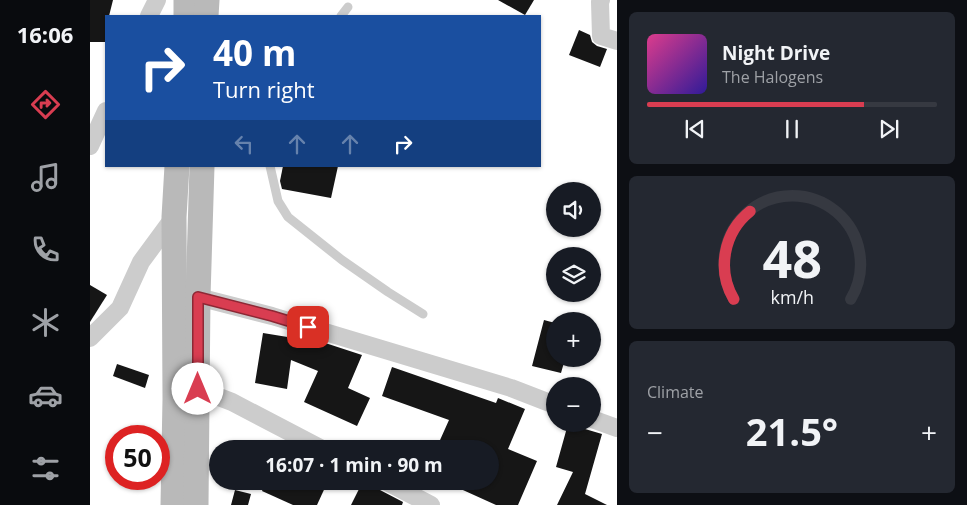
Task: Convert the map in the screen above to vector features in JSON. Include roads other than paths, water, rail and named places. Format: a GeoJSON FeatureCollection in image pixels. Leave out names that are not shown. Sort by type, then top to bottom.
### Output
{"type":"FeatureCollection","features":[{"type":"Feature","properties":{"kind":"main road"},"geometry":{"type":"LineString","coordinates":[[186,0],[186,15]]}},
{"type":"Feature","properties":{"kind":"main road"},"geometry":{"type":"LineString","coordinates":[[206,15],[207,0]]}},
{"type":"Feature","properties":{"kind":"main road"},"geometry":{"type":"LineString","coordinates":[[173,505],[176,399],[174,217],[177,167]]}},
{"type":"Feature","properties":{"kind":"main road"},"geometry":{"type":"LineString","coordinates":[[196,505],[198,297],[202,167]]}},
{"type":"Feature","properties":{"kind":"street"},"geometry":{"type":"LineString","coordinates":[[150,15],[157,0]]}},
{"type":"Feature","properties":{"kind":"street"},"geometry":{"type":"LineString","coordinates":[[601,0],[601,36],[617,41]]}},
{"type":"Feature","properties":{"kind":"street"},"geometry":{"type":"LineString","coordinates":[[90,146],[105,113]]}},
{"type":"Feature","properties":{"kind":"street"},"geometry":{"type":"LineString","coordinates":[[90,338],[120,308],[141,262],[174,217]]}},
{"type":"Feature","properties":{"kind":"street"},"geometry":{"type":"LineString","coordinates":[[198,297],[272,316],[511,388],[546,402]]}},
{"type":"Feature","properties":{"kind":"street"},"geometry":{"type":"LineString","coordinates":[[198,389],[232,402],[305,440]]}},
{"type":"Feature","properties":{"kind":"street"},"geometry":{"type":"LineString","coordinates":[[601,422],[617,428]]}},
{"type":"Feature","properties":{"kind":"street"},"geometry":{"type":"LineString","coordinates":[[402,490],[431,505]]}},
{"type":"Feature","properties":{"kind":"lane"},"geometry":{"type":"LineString","coordinates":[[342,15],[348,7]]}},
{"type":"Feature","properties":{"kind":"lane"},"geometry":{"type":"LineString","coordinates":[[270,167],[278,200],[288,217],[342,260],[423,314]]}}]}
